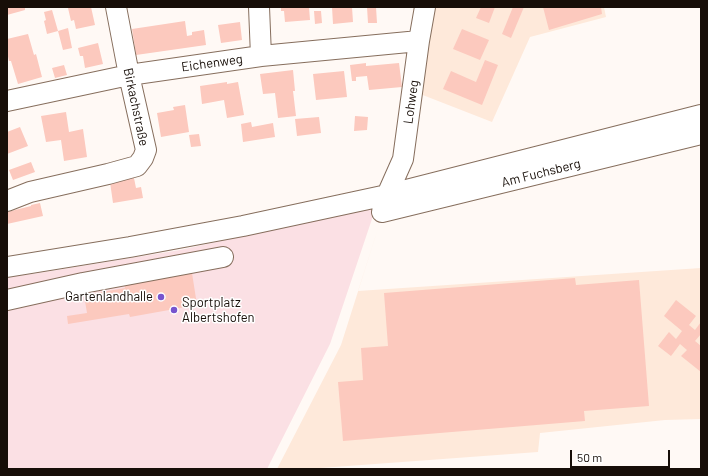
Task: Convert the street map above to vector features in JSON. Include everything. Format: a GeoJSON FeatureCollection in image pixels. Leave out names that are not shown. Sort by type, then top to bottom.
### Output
{"type":"FeatureCollection","features":[{"type":"Feature","properties":{"kind":"street","name":"Birkachstraße"},"geometry":{"type":"LineString","coordinates":[[7,201],[30,192],[137,166],[143,158],[146,150],[129,75],[116,7]]}},
{"type":"Feature","properties":{"kind":"street"},"geometry":{"type":"LineString","coordinates":[[259,7],[261,56]]}},
{"type":"Feature","properties":{"kind":"street","name":"Lohweg"},"geometry":{"type":"LineString","coordinates":[[385,204],[403,158],[425,7]]}},
{"type":"Feature","properties":{"kind":"street","name":"Eichenweg"},"geometry":{"type":"LineString","coordinates":[[8,97],[129,75],[261,56],[420,41]]}},
{"type":"Feature","properties":{"kind":"street"},"geometry":{"type":"LineString","coordinates":[[7,267],[130,247],[243,226],[385,204],[701,114]]}},
{"type":"Feature","properties":{"kind":"street","name":"Am Fuchsberg"},"geometry":{"type":"LineString","coordinates":[[385,204],[701,134]]}},
{"type":"Feature","properties":{"kind":"street"},"geometry":{"type":"LineString","coordinates":[[7,300],[224,257]]}},
{"type":"Feature","properties":{"kind":"shaded area"},"geometry":{"type":"Polygon","coordinates":[[[429,7],[604,7],[606,17],[530,37],[492,122],[415,92],[382,216],[429,7]]]}},
{"type":"Feature","properties":{"kind":"shaded area","name":"Sportplatz Albertshofen"},"geometry":{"type":"Polygon","coordinates":[[[376,207],[330,344],[267,469],[7,469],[7,277],[180,250],[376,207]]]}},
{"type":"Feature","properties":{"kind":"shaded area"},"geometry":{"type":"Polygon","coordinates":[[[701,268],[701,419],[665,420],[540,433],[538,452],[307,469],[277,469],[341,345],[358,291],[701,268]]]}},
{"type":"Feature","properties":{"kind":"building"},"geometry":{"type":"Polygon","coordinates":[[[7,7],[25,7],[25,10],[7,15],[7,7]]]}},
{"type":"Feature","properties":{"kind":"building"},"geometry":{"type":"Polygon","coordinates":[[[91,7],[95,25],[76,29],[74,20],[71,21],[68,8],[91,7]]]}},
{"type":"Feature","properties":{"kind":"building"},"geometry":{"type":"Polygon","coordinates":[[[281,7],[309,7],[310,20],[285,22],[284,11],[281,11],[281,7]]]}},
{"type":"Feature","properties":{"kind":"building"},"geometry":{"type":"Polygon","coordinates":[[[332,7],[352,7],[353,22],[333,24],[332,7]]]}},
{"type":"Feature","properties":{"kind":"building"},"geometry":{"type":"Polygon","coordinates":[[[367,7],[376,7],[377,23],[368,23],[367,7]]]}},
{"type":"Feature","properties":{"kind":"building"},"geometry":{"type":"Polygon","coordinates":[[[481,7],[495,7],[489,23],[476,18],[481,7]]]}},
{"type":"Feature","properties":{"kind":"building"},"geometry":{"type":"Polygon","coordinates":[[[513,7],[524,7],[511,38],[502,34],[513,7]]]}},
{"type":"Feature","properties":{"kind":"building"},"geometry":{"type":"Polygon","coordinates":[[[543,7],[601,7],[602,14],[549,30],[543,7]]]}},
{"type":"Feature","properties":{"kind":"building"},"geometry":{"type":"Polygon","coordinates":[[[52,10],[58,31],[47,34],[44,21],[46,20],[44,12],[52,10]]]}},
{"type":"Feature","properties":{"kind":"building"},"geometry":{"type":"Polygon","coordinates":[[[314,11],[321,11],[322,23],[315,24],[314,11]]]}},
{"type":"Feature","properties":{"kind":"building"},"geometry":{"type":"Polygon","coordinates":[[[185,21],[187,36],[192,35],[192,32],[204,30],[206,45],[136,55],[132,29],[185,21]]]}},
{"type":"Feature","properties":{"kind":"building"},"geometry":{"type":"Polygon","coordinates":[[[240,22],[242,40],[221,43],[218,25],[240,22]]]}},
{"type":"Feature","properties":{"kind":"building"},"geometry":{"type":"Polygon","coordinates":[[[68,28],[72,48],[63,50],[58,31],[68,28]]]}},
{"type":"Feature","properties":{"kind":"building"},"geometry":{"type":"Polygon","coordinates":[[[462,29],[489,40],[480,60],[453,49],[462,29]]]}},
{"type":"Feature","properties":{"kind":"building"},"geometry":{"type":"Polygon","coordinates":[[[28,34],[34,55],[36,54],[42,77],[18,84],[11,61],[9,61],[7,39],[28,34]]]}},
{"type":"Feature","properties":{"kind":"building"},"geometry":{"type":"Polygon","coordinates":[[[98,43],[103,64],[85,68],[83,56],[80,56],[78,48],[98,43]]]}},
{"type":"Feature","properties":{"kind":"building"},"geometry":{"type":"Polygon","coordinates":[[[485,60],[498,65],[482,105],[443,89],[451,71],[476,82],[485,60]]]}},
{"type":"Feature","properties":{"kind":"building"},"geometry":{"type":"Polygon","coordinates":[[[366,63],[366,66],[399,63],[402,87],[369,90],[367,76],[356,77],[356,81],[352,81],[350,65],[366,63]]]}},
{"type":"Feature","properties":{"kind":"building"},"geometry":{"type":"Polygon","coordinates":[[[64,65],[67,75],[55,78],[52,68],[64,65]]]}},
{"type":"Feature","properties":{"kind":"building"},"geometry":{"type":"Polygon","coordinates":[[[293,70],[295,91],[293,91],[296,116],[278,118],[275,93],[263,94],[260,74],[293,70]]]}},
{"type":"Feature","properties":{"kind":"building"},"geometry":{"type":"Polygon","coordinates":[[[344,71],[347,97],[316,100],[313,74],[344,71]]]}},
{"type":"Feature","properties":{"kind":"building"},"geometry":{"type":"Polygon","coordinates":[[[227,82],[227,84],[238,82],[244,115],[227,118],[224,100],[202,104],[200,86],[227,82]]]}},
{"type":"Feature","properties":{"kind":"building"},"geometry":{"type":"Polygon","coordinates":[[[185,105],[189,132],[161,137],[157,113],[174,110],[173,107],[185,105]]]}},
{"type":"Feature","properties":{"kind":"building"},"geometry":{"type":"Polygon","coordinates":[[[66,112],[69,132],[83,129],[87,157],[64,161],[61,140],[46,142],[41,116],[66,112]]]}},
{"type":"Feature","properties":{"kind":"building"},"geometry":{"type":"Polygon","coordinates":[[[355,116],[368,117],[367,130],[354,131],[355,116]]]}},
{"type":"Feature","properties":{"kind":"building"},"geometry":{"type":"Polygon","coordinates":[[[319,117],[321,133],[297,136],[295,119],[319,117]]]}},
{"type":"Feature","properties":{"kind":"building"},"geometry":{"type":"Polygon","coordinates":[[[251,122],[252,127],[273,123],[275,137],[243,142],[241,124],[251,122]]]}},
{"type":"Feature","properties":{"kind":"building"},"geometry":{"type":"Polygon","coordinates":[[[20,127],[28,146],[7,154],[7,132],[20,127]]]}},
{"type":"Feature","properties":{"kind":"building"},"geometry":{"type":"Polygon","coordinates":[[[199,134],[201,146],[191,147],[189,135],[199,134]]]}},
{"type":"Feature","properties":{"kind":"building"},"geometry":{"type":"Polygon","coordinates":[[[31,162],[35,172],[13,180],[9,170],[31,162]]]}},
{"type":"Feature","properties":{"kind":"building"},"geometry":{"type":"Polygon","coordinates":[[[134,178],[136,188],[141,187],[143,198],[113,203],[110,182],[134,178]]]}},
{"type":"Feature","properties":{"kind":"building"},"geometry":{"type":"Polygon","coordinates":[[[40,203],[43,216],[7,224],[7,212],[40,203]]]}},
{"type":"Feature","properties":{"kind":"building","name":"Gartenlandhalle"},"geometry":{"type":"Polygon","coordinates":[[[192,273],[197,305],[130,317],[129,314],[68,324],[67,316],[87,313],[84,295],[125,288],[124,284],[192,273]]]}},
{"type":"Feature","properties":{"kind":"building"},"geometry":{"type":"Polygon","coordinates":[[[575,278],[576,285],[639,280],[649,406],[584,411],[585,421],[343,441],[338,382],[363,380],[361,348],[388,346],[384,293],[575,278]]]}},
{"type":"Feature","properties":{"kind":"building"},"geometry":{"type":"Polygon","coordinates":[[[676,300],[696,316],[689,325],[695,330],[701,322],[701,334],[695,341],[701,346],[701,372],[681,356],[687,350],[680,344],[671,356],[658,346],[669,332],[676,339],[682,331],[664,316],[676,300]]]}},
{"type":"Feature","properties":{"kind":"place","name":"Gartenlandhalle"},"geometry":{"type":"Point","coordinates":[161,297]}},
{"type":"Feature","properties":{"kind":"place","name":"Sportplatz Albertshofen"},"geometry":{"type":"Point","coordinates":[174,310]}}]}
